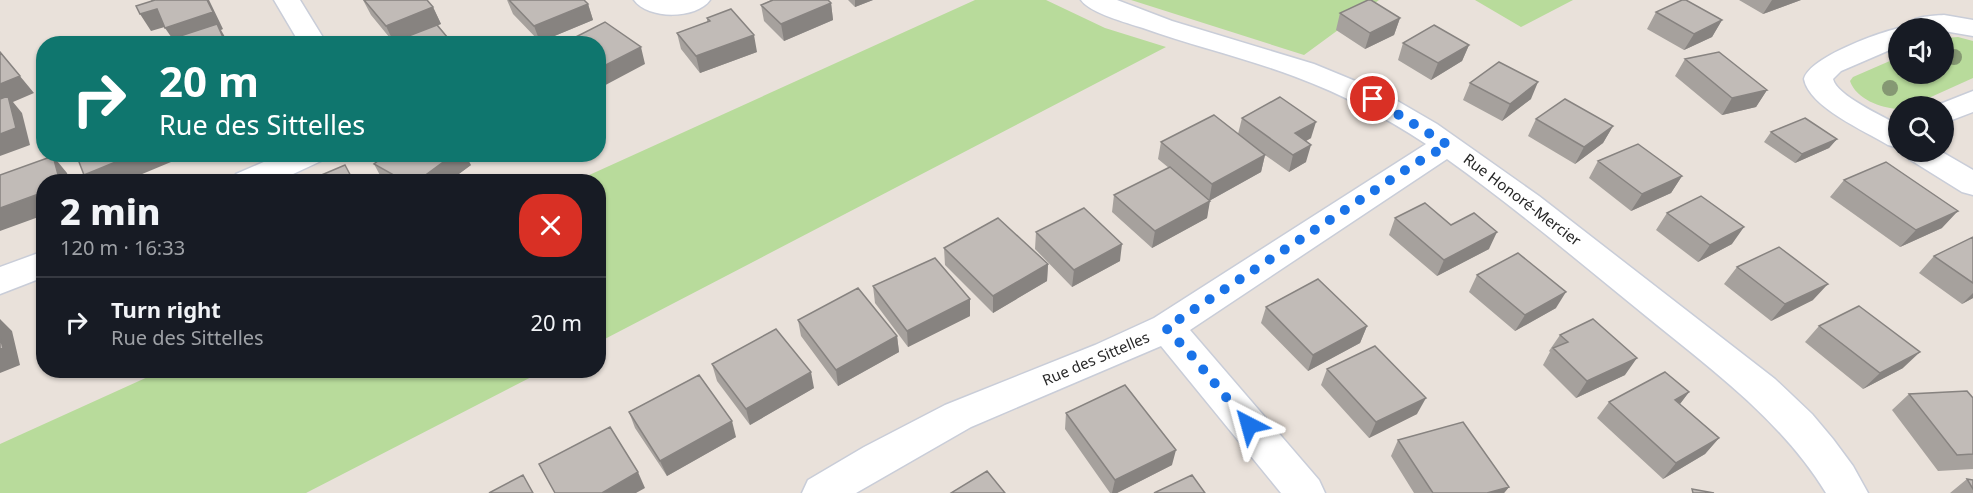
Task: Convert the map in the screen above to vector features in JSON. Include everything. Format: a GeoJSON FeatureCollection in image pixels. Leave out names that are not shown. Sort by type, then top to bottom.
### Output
{"type":"FeatureCollection","features":[{"type":"Feature","properties":{"kind":"street"},"geometry":{"type":"LineString","coordinates":[[287,0],[309,36]]}},
{"type":"Feature","properties":{"kind":"street"},"geometry":{"type":"LineString","coordinates":[[647,0],[663,8],[697,0]]}},
{"type":"Feature","properties":{"kind":"street","name":"Rue Honoré-Mercier"},"geometry":{"type":"LineString","coordinates":[[1094,0],[1134,16],[1325,78],[1373,99],[1448,145],[1529,204],[1762,390],[1782,408],[1827,459],[1848,493]]}},
{"type":"Feature","properties":{"kind":"street"},"geometry":{"type":"LineString","coordinates":[[1954,24],[1973,28]]}},
{"type":"Feature","properties":{"kind":"street"},"geometry":{"type":"LineString","coordinates":[[1888,41],[1831,65],[1819,75],[1820,86],[1827,93],[1888,131]]}},
{"type":"Feature","properties":{"kind":"street"},"geometry":{"type":"LineString","coordinates":[[1954,109],[1973,100]]}},
{"type":"Feature","properties":{"kind":"street","name":"Rue des Sittelles"},"geometry":{"type":"LineString","coordinates":[[822,493],[878,459],[958,416],[1108,355],[1166,328],[1416,163],[1448,145]]}},
{"type":"Feature","properties":{"kind":"street"},"geometry":{"type":"LineString","coordinates":[[265,174],[292,162]]}},
{"type":"Feature","properties":{"kind":"street"},"geometry":{"type":"LineString","coordinates":[[1938,162],[1973,184]]}},
{"type":"Feature","properties":{"kind":"street"},"geometry":{"type":"LineString","coordinates":[[0,281],[36,266]]}},
{"type":"Feature","properties":{"kind":"street"},"geometry":{"type":"LineString","coordinates":[[1166,328],[1193,357],[1305,493]]}},
{"type":"Feature","properties":{"kind":"green space"},"geometry":{"type":"Polygon","coordinates":[[[975,0],[1046,0],[1105,28],[1166,47],[606,338],[606,174],[591,174],[975,0]]]}},
{"type":"Feature","properties":{"kind":"green space"},"geometry":{"type":"Polygon","coordinates":[[[1131,0],[1379,0],[1304,55],[1131,0]]]}},
{"type":"Feature","properties":{"kind":"green space"},"geometry":{"type":"Polygon","coordinates":[[[1475,0],[1573,0],[1521,27],[1475,0]]]}},
{"type":"Feature","properties":{"kind":"green space"},"geometry":{"type":"Polygon","coordinates":[[[1954,37],[1973,41],[1973,78],[1933,96],[1888,96],[1888,108],[1884,107],[1863,98],[1850,81],[1853,77],[1888,62],[1888,84],[1954,84],[1954,37]]]}},
{"type":"Feature","properties":{"kind":"green space"},"geometry":{"type":"Polygon","coordinates":[[[146,378],[529,378],[306,493],[0,493],[0,444],[146,378]]]}},
{"type":"Feature","properties":{"kind":"building"},"geometry":{"type":"Polygon","coordinates":[[[155,0],[207,0],[213,12],[165,28],[157,9],[140,14],[136,6],[155,0]]]}},
{"type":"Feature","properties":{"kind":"building"},"geometry":{"type":"Polygon","coordinates":[[[364,0],[427,0],[433,7],[386,26],[364,0]]]}},
{"type":"Feature","properties":{"kind":"building"},"geometry":{"type":"Polygon","coordinates":[[[509,0],[584,0],[588,4],[534,26],[509,0]]]}},
{"type":"Feature","properties":{"kind":"building"},"geometry":{"type":"Polygon","coordinates":[[[773,0],[828,0],[831,3],[781,24],[761,5],[773,0]]]}},
{"type":"Feature","properties":{"kind":"building"},"geometry":{"type":"Polygon","coordinates":[[[1368,0],[1400,18],[1370,33],[1340,13],[1368,0]]]}},
{"type":"Feature","properties":{"kind":"building"},"geometry":{"type":"Polygon","coordinates":[[[1682,0],[1722,20],[1694,34],[1656,12],[1682,0]]]}},
{"type":"Feature","properties":{"kind":"building"},"geometry":{"type":"Polygon","coordinates":[[[731,9],[754,35],[696,56],[677,33],[710,21],[707,18],[731,9]]]}},
{"type":"Feature","properties":{"kind":"building"},"geometry":{"type":"Polygon","coordinates":[[[605,22],[641,47],[606,65],[606,36],[578,36],[605,22]]]}},
{"type":"Feature","properties":{"kind":"building"},"geometry":{"type":"Polygon","coordinates":[[[217,24],[222,36],[180,36],[217,24]]]}},
{"type":"Feature","properties":{"kind":"building"},"geometry":{"type":"Polygon","coordinates":[[[437,25],[446,36],[409,36],[437,25]]]}},
{"type":"Feature","properties":{"kind":"building"},"geometry":{"type":"Polygon","coordinates":[[[1434,25],[1469,45],[1438,63],[1403,43],[1434,25]]]}},
{"type":"Feature","properties":{"kind":"building"},"geometry":{"type":"Polygon","coordinates":[[[0,52],[20,76],[0,84],[0,52]]]}},
{"type":"Feature","properties":{"kind":"building"},"geometry":{"type":"Polygon","coordinates":[[[1719,52],[1767,90],[1732,98],[1685,59],[1719,52]]]}},
{"type":"Feature","properties":{"kind":"building"},"geometry":{"type":"Polygon","coordinates":[[[1499,62],[1538,82],[1510,104],[1470,83],[1499,62]]]}},
{"type":"Feature","properties":{"kind":"building"},"geometry":{"type":"Polygon","coordinates":[[[8,96],[16,128],[0,134],[0,99],[8,96]]]}},
{"type":"Feature","properties":{"kind":"building"},"geometry":{"type":"Polygon","coordinates":[[[1280,97],[1316,122],[1295,133],[1311,145],[1293,155],[1242,118],[1280,97]]]}},
{"type":"Feature","properties":{"kind":"building"},"geometry":{"type":"Polygon","coordinates":[[[1565,99],[1613,126],[1584,147],[1536,119],[1565,99]]]}},
{"type":"Feature","properties":{"kind":"building"},"geometry":{"type":"Polygon","coordinates":[[[1214,115],[1265,155],[1212,184],[1161,142],[1214,115]]]}},
{"type":"Feature","properties":{"kind":"building"},"geometry":{"type":"Polygon","coordinates":[[[1805,118],[1837,139],[1802,154],[1771,132],[1805,118]]]}},
{"type":"Feature","properties":{"kind":"building"},"geometry":{"type":"Polygon","coordinates":[[[1638,144],[1682,176],[1642,194],[1598,161],[1638,144]]]}},
{"type":"Feature","properties":{"kind":"building"},"geometry":{"type":"Polygon","coordinates":[[[36,162],[55,162],[58,174],[36,174],[36,195],[0,208],[0,175],[36,162]]]}},
{"type":"Feature","properties":{"kind":"building"},"geometry":{"type":"Polygon","coordinates":[[[79,162],[116,162],[86,174],[84,174],[79,162]]]}},
{"type":"Feature","properties":{"kind":"building"},"geometry":{"type":"Polygon","coordinates":[[[377,162],[443,162],[427,174],[392,174],[374,164],[377,162]]]}},
{"type":"Feature","properties":{"kind":"building"},"geometry":{"type":"Polygon","coordinates":[[[1886,162],[1958,211],[1916,230],[1844,180],[1886,162]]]}},
{"type":"Feature","properties":{"kind":"building"},"geometry":{"type":"Polygon","coordinates":[[[345,165],[350,174],[324,174],[345,165]]]}},
{"type":"Feature","properties":{"kind":"building"},"geometry":{"type":"Polygon","coordinates":[[[1170,167],[1210,201],[1155,231],[1114,195],[1170,167]]]}},
{"type":"Feature","properties":{"kind":"building"},"geometry":{"type":"Polygon","coordinates":[[[1701,196],[1744,227],[1710,245],[1667,213],[1701,196]]]}},
{"type":"Feature","properties":{"kind":"building"},"geometry":{"type":"Polygon","coordinates":[[[1425,203],[1451,225],[1474,213],[1497,232],[1444,260],[1395,218],[1425,203]]]}},
{"type":"Feature","properties":{"kind":"building"},"geometry":{"type":"Polygon","coordinates":[[[1084,208],[1122,244],[1074,270],[1036,232],[1084,208]]]}},
{"type":"Feature","properties":{"kind":"building"},"geometry":{"type":"Polygon","coordinates":[[[998,218],[1048,264],[993,296],[944,248],[998,218]]]}},
{"type":"Feature","properties":{"kind":"building"},"geometry":{"type":"Polygon","coordinates":[[[1973,237],[1973,283],[1934,256],[1973,237]]]}},
{"type":"Feature","properties":{"kind":"building"},"geometry":{"type":"Polygon","coordinates":[[[1779,247],[1828,284],[1785,304],[1737,267],[1779,247]]]}},
{"type":"Feature","properties":{"kind":"building"},"geometry":{"type":"Polygon","coordinates":[[[1518,253],[1566,292],[1525,315],[1477,275],[1518,253]]]}},
{"type":"Feature","properties":{"kind":"building"},"geometry":{"type":"Polygon","coordinates":[[[935,258],[970,299],[907,331],[873,286],[935,258]]]}},
{"type":"Feature","properties":{"kind":"building"},"geometry":{"type":"Polygon","coordinates":[[[1318,279],[1367,326],[1313,355],[1266,307],[1318,279]]]}},
{"type":"Feature","properties":{"kind":"building"},"geometry":{"type":"Polygon","coordinates":[[[858,288],[897,336],[836,370],[798,320],[858,288]]]}},
{"type":"Feature","properties":{"kind":"building"},"geometry":{"type":"Polygon","coordinates":[[[1859,306],[1920,352],[1880,373],[1819,326],[1859,306]]]}},
{"type":"Feature","properties":{"kind":"building"},"geometry":{"type":"Polygon","coordinates":[[[1593,319],[1637,358],[1587,381],[1553,348],[1568,342],[1560,335],[1593,319]]]}},
{"type":"Feature","properties":{"kind":"building"},"geometry":{"type":"Polygon","coordinates":[[[776,329],[811,372],[746,409],[712,364],[776,329]]]}},
{"type":"Feature","properties":{"kind":"building"},"geometry":{"type":"Polygon","coordinates":[[[1375,346],[1426,398],[1376,422],[1327,369],[1375,346]]]}},
{"type":"Feature","properties":{"kind":"building"},"geometry":{"type":"Polygon","coordinates":[[[1665,372],[1689,392],[1675,400],[1719,438],[1676,463],[1609,402],[1665,372]]]}},
{"type":"Feature","properties":{"kind":"building"},"geometry":{"type":"Polygon","coordinates":[[[699,375],[732,421],[660,461],[629,412],[699,375]]]}},
{"type":"Feature","properties":{"kind":"building"},"geometry":{"type":"Polygon","coordinates":[[[1125,385],[1176,450],[1115,480],[1066,413],[1125,385]]]}},
{"type":"Feature","properties":{"kind":"building"},"geometry":{"type":"Polygon","coordinates":[[[1967,391],[1973,398],[1973,454],[1957,455],[1909,394],[1967,391]]]}},
{"type":"Feature","properties":{"kind":"building"},"geometry":{"type":"Polygon","coordinates":[[[1463,422],[1509,487],[1487,493],[1433,493],[1398,440],[1463,422]]]}},
{"type":"Feature","properties":{"kind":"building"},"geometry":{"type":"Polygon","coordinates":[[[610,427],[638,472],[602,493],[555,493],[539,464],[610,427]]]}},
{"type":"Feature","properties":{"kind":"building"},"geometry":{"type":"Polygon","coordinates":[[[987,471],[1005,493],[951,493],[987,471]]]}},
{"type":"Feature","properties":{"kind":"building"},"geometry":{"type":"Polygon","coordinates":[[[523,475],[533,493],[489,493],[523,475]]]}},
{"type":"Feature","properties":{"kind":"building"},"geometry":{"type":"Polygon","coordinates":[[[1192,475],[1205,493],[1154,493],[1192,475]]]}},
{"type":"Feature","properties":{"kind":"building"},"geometry":{"type":"Polygon","coordinates":[[[1967,479],[1973,480],[1973,489],[1967,479]]]}},
{"type":"Feature","properties":{"kind":"building"},"geometry":{"type":"Polygon","coordinates":[[[1692,489],[1714,493],[1693,493],[1692,489]]]}},
{"type":"Feature","properties":{"kind":"route"},"geometry":{"type":"LineString","coordinates":[[1249,425],[1166,328],[1416,163],[1448,145],[1373,99]]}}]}
